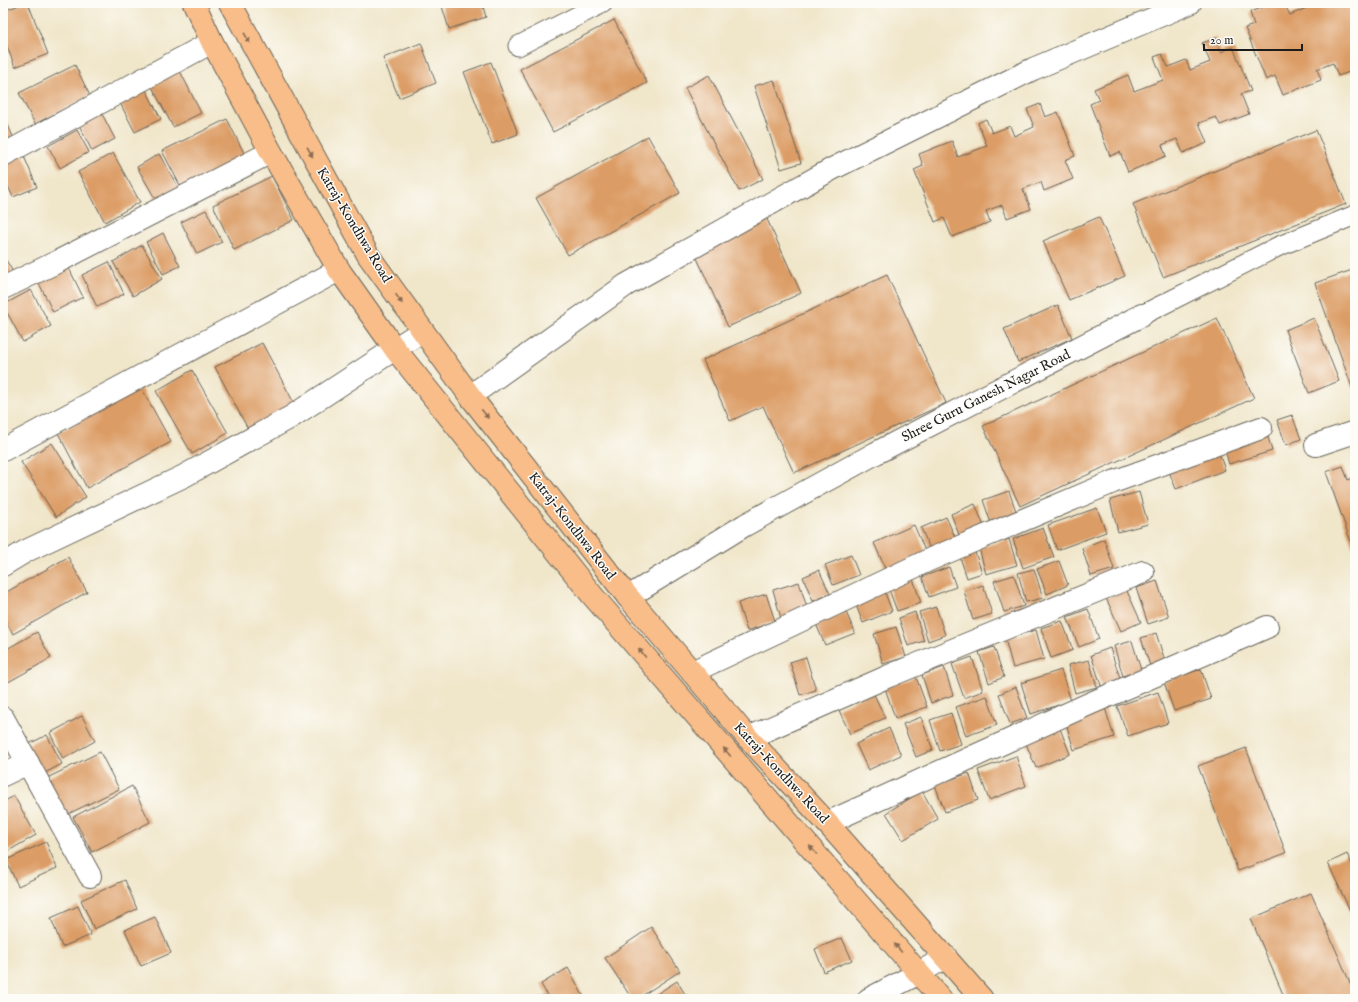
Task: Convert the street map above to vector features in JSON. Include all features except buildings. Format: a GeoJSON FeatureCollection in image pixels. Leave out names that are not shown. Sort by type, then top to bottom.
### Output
{"type":"FeatureCollection","features":[{"type":"Feature","properties":{"kind":"highway","name":"Katraj-Kondhwa Road"},"geometry":{"type":"LineString","coordinates":[[194,3],[212,42],[271,152],[339,270],[395,349],[592,595],[941,999]]}},
{"type":"Feature","properties":{"kind":"highway","name":"Katraj-Kondhwa Road"},"geometry":{"type":"LineString","coordinates":[[230,3],[368,255],[470,396],[628,597],[748,738],[827,823],[982,999]]}},
{"type":"Feature","properties":{"kind":"street"},"geometry":{"type":"LineString","coordinates":[[470,396],[626,285],[832,169],[1033,69],[1190,3]]}},
{"type":"Feature","properties":{"kind":"street"},"geometry":{"type":"LineString","coordinates":[[3,155],[212,42]]}},
{"type":"Feature","properties":{"kind":"street"},"geometry":{"type":"LineString","coordinates":[[3,288],[59,262],[271,152]]}},
{"type":"Feature","properties":{"kind":"street"},"geometry":{"type":"LineString","coordinates":[[3,450],[339,270]]}},
{"type":"Feature","properties":{"kind":"street","name":"Shree Guru Ganesh Nagar Road"},"geometry":{"type":"LineString","coordinates":[[628,597],[759,517],[876,453],[1142,315]]}},
{"type":"Feature","properties":{"kind":"street"},"geometry":{"type":"LineString","coordinates":[[3,565],[26,551],[184,476],[291,417],[422,331]]}},
{"type":"Feature","properties":{"kind":"street"},"geometry":{"type":"LineString","coordinates":[[692,672],[931,559],[1113,482],[1261,428]]}},
{"type":"Feature","properties":{"kind":"street"},"geometry":{"type":"LineString","coordinates":[[1316,445],[1355,432]]}},
{"type":"Feature","properties":{"kind":"street"},"geometry":{"type":"LineString","coordinates":[[748,738],[896,673],[1143,572]]}},
{"type":"Feature","properties":{"kind":"street"},"geometry":{"type":"LineString","coordinates":[[827,823],[1089,704],[1267,627]]}},
{"type":"Feature","properties":{"kind":"street"},"geometry":{"type":"LineString","coordinates":[[3,718],[90,876]]}},
{"type":"Feature","properties":{"kind":"street"},"geometry":{"type":"LineString","coordinates":[[3,775],[28,763]]}},
{"type":"Feature","properties":{"kind":"street"},"geometry":{"type":"LineString","coordinates":[[869,999],[919,974],[946,957]]}},
{"type":"Feature","properties":{"kind":"lane"},"geometry":{"type":"LineString","coordinates":[[518,46],[603,3]]}},
{"type":"Feature","properties":{"kind":"lane","name":"Shree Guru Ganesh Nagar Road"},"geometry":{"type":"LineString","coordinates":[[1142,315],[1277,247],[1355,215]]}}]}
